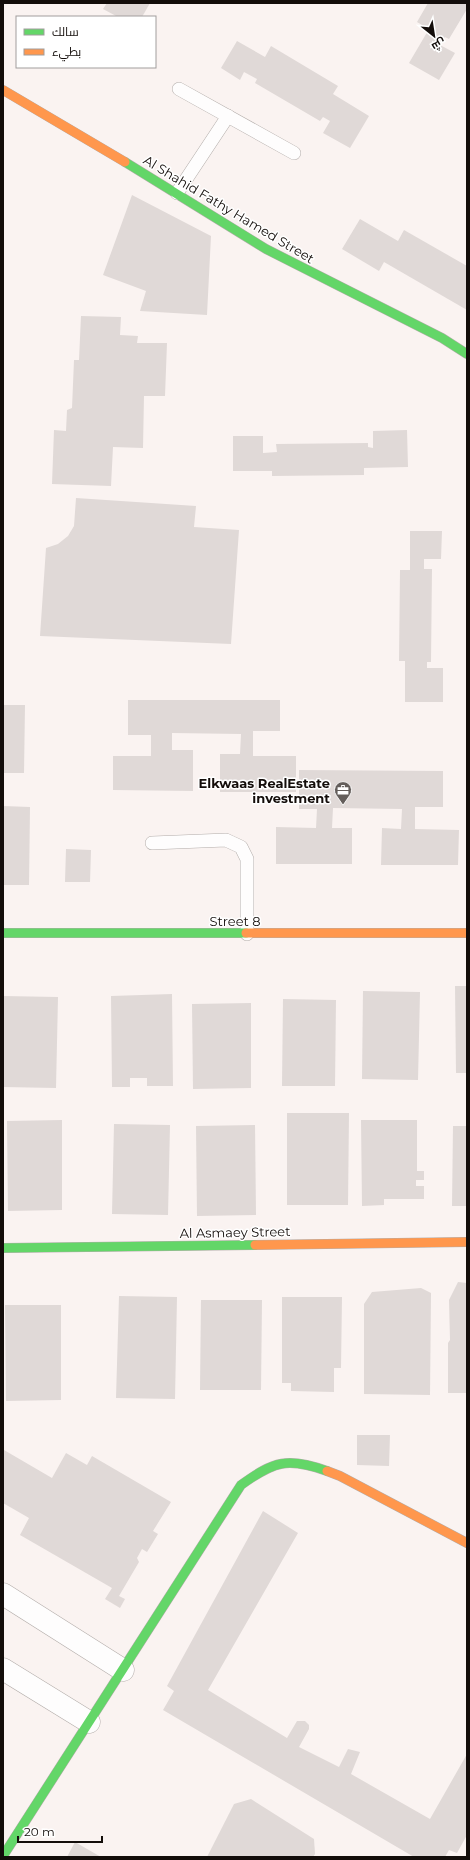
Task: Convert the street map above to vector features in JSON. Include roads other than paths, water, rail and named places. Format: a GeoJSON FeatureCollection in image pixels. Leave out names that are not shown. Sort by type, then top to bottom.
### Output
{"type":"FeatureCollection","features":[{"type":"Feature","properties":{"kind":"street","name":"Al Shahid Fathy Hamed Street"},"geometry":{"type":"LineString","coordinates":[[3,90],[177,193],[266,249],[312,274],[442,338],[467,354]]}},
{"type":"Feature","properties":{"kind":"street","name":"Street 8"},"geometry":{"type":"LineString","coordinates":[[3,933],[467,933]]}},
{"type":"Feature","properties":{"kind":"street","name":"Al Asmaey Street"},"geometry":{"type":"LineString","coordinates":[[3,1248],[467,1242]]}},
{"type":"Feature","properties":{"kind":"street"},"geometry":{"type":"LineString","coordinates":[[3,1856],[241,1485],[260,1471],[283,1462],[313,1466],[340,1476],[467,1543]]}},
{"type":"Feature","properties":{"kind":"street"},"geometry":{"type":"LineString","coordinates":[[3,1594],[123,1670]]}},
{"type":"Feature","properties":{"kind":"street"},"geometry":{"type":"LineString","coordinates":[[3,1669],[89,1722]]}},
{"type":"Feature","properties":{"kind":"lane"},"geometry":{"type":"LineString","coordinates":[[179,89],[294,153]]}},
{"type":"Feature","properties":{"kind":"lane"},"geometry":{"type":"LineString","coordinates":[[177,193],[228,116]]}},
{"type":"Feature","properties":{"kind":"lane"},"geometry":{"type":"LineString","coordinates":[[152,843],[226,840],[241,847],[247,859],[247,934]]}},
{"type":"Feature","properties":{"kind":"place","name":"Elkwaas RealEstate investment"},"geometry":{"type":"Point","coordinates":[343,805]}}]}
